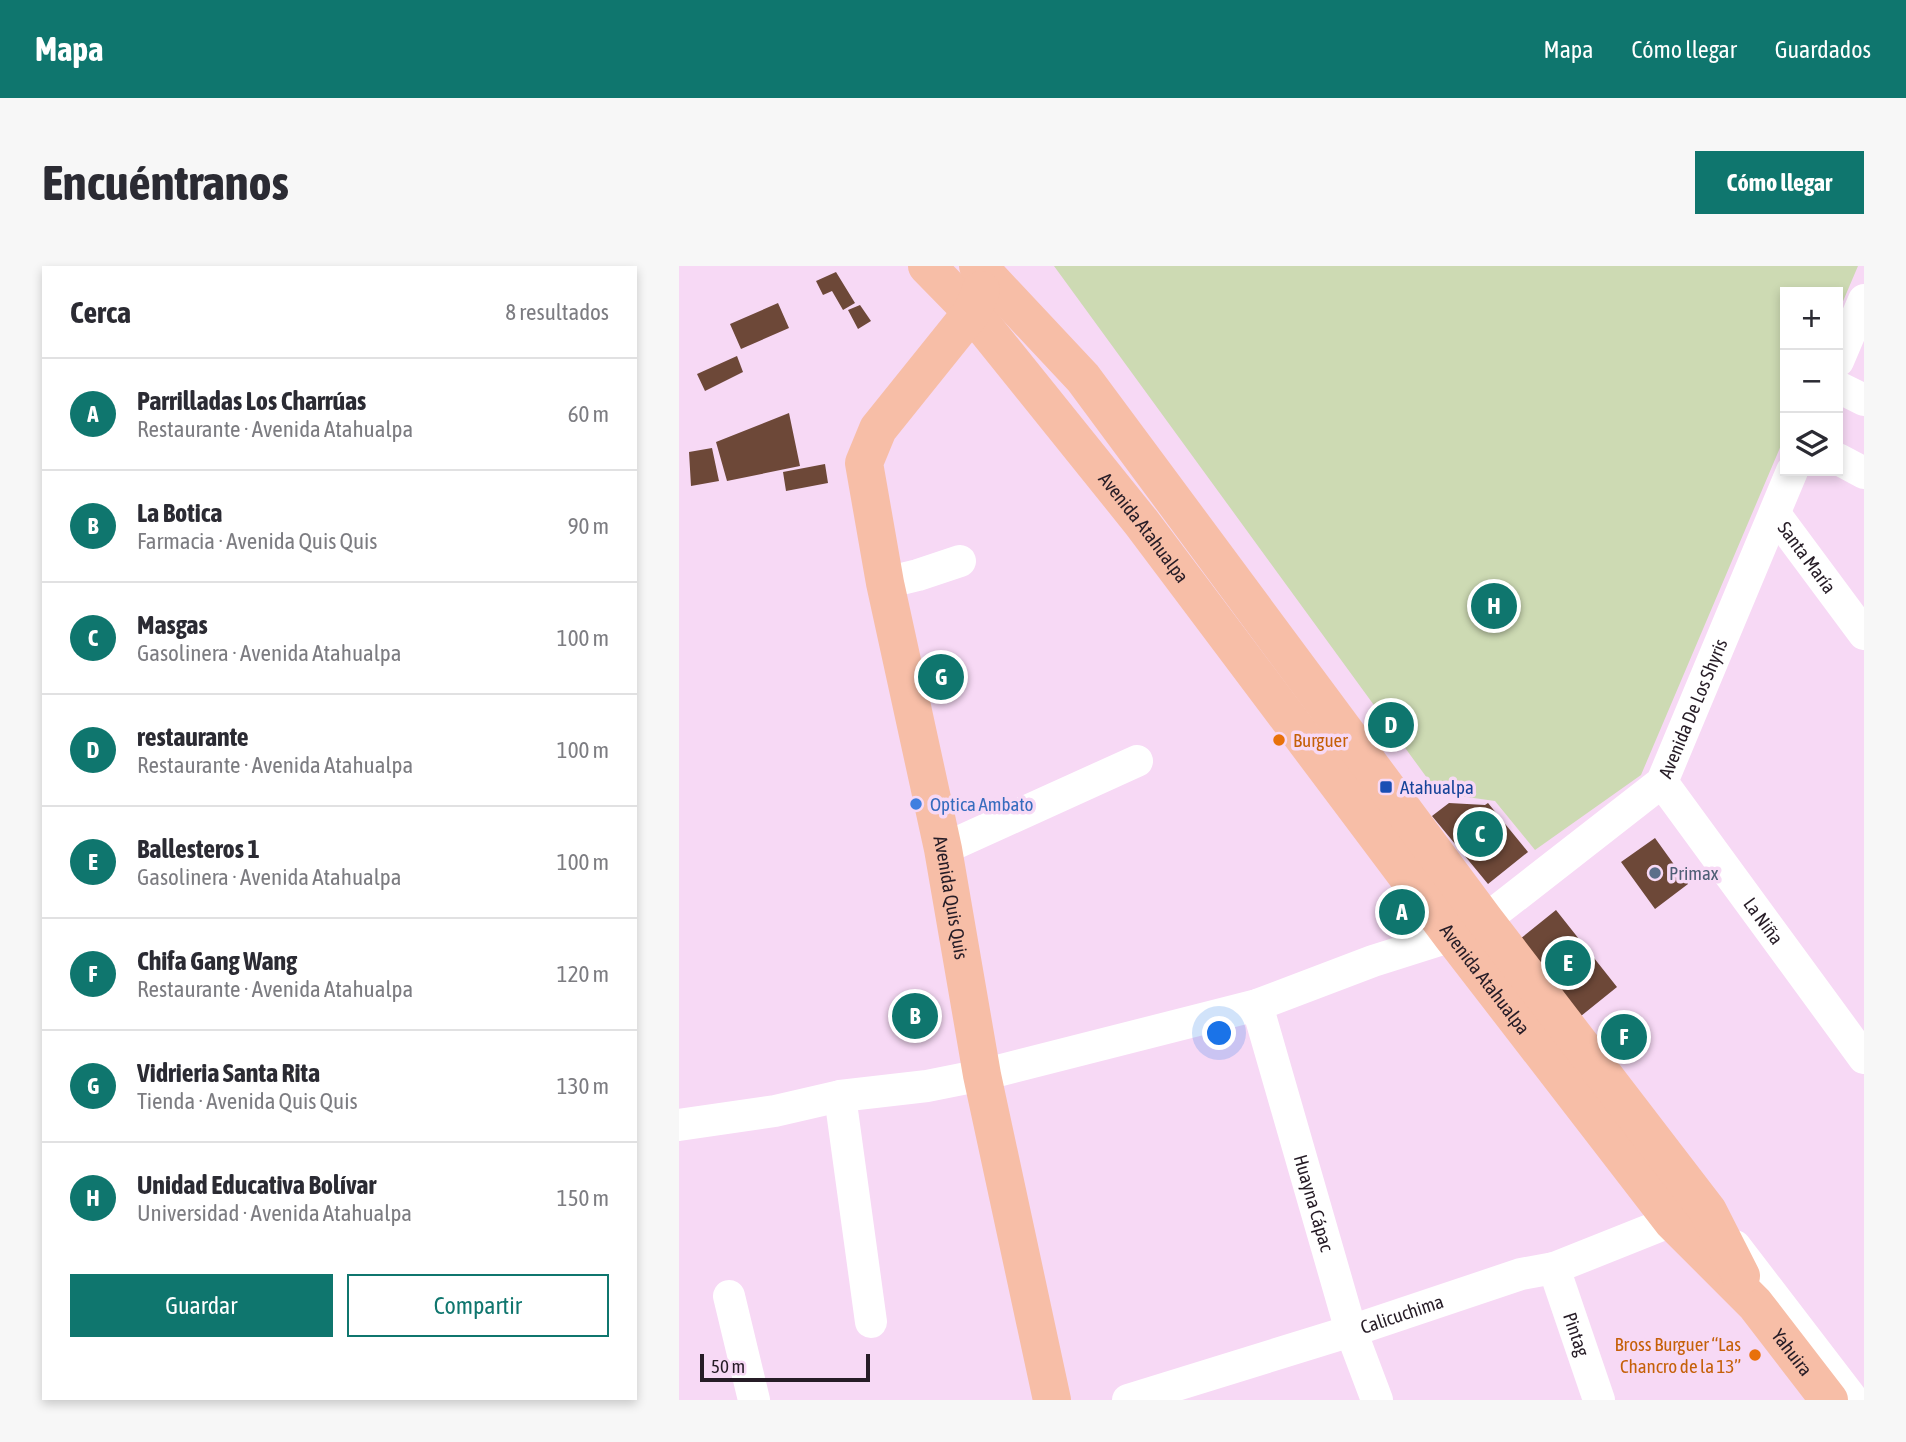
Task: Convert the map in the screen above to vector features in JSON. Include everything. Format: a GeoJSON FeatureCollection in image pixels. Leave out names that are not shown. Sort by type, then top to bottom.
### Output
{"type":"FeatureCollection","features":[{"type":"Feature","properties":{"kind":"main road","name":"Avenida Atahualpa"},"geometry":{"type":"LineString","coordinates":[[927,266],[972,312],[1468,928]]}},
{"type":"Feature","properties":{"kind":"main road","name":"Avenida Atahualpa"},"geometry":{"type":"LineString","coordinates":[[985,269],[1083,377],[1468,928],[1688,1222]]}},
{"type":"Feature","properties":{"kind":"main road","name":"Avenida Quis Quis"},"geometry":{"type":"LineString","coordinates":[[985,269],[972,312],[878,429],[863,463],[885,583],[943,849],[982,1075],[1052,1400]]}},
{"type":"Feature","properties":{"kind":"main road","name":"Yahuira"},"geometry":{"type":"LineString","coordinates":[[1688,1222],[1755,1304],[1849,1396]]}},
{"type":"Feature","properties":{"kind":"street"},"geometry":{"type":"LineString","coordinates":[[1843,350],[1864,300]]}},
{"type":"Feature","properties":{"kind":"street"},"geometry":{"type":"LineString","coordinates":[[1843,390],[1864,400]]}},
{"type":"Feature","properties":{"kind":"street"},"geometry":{"type":"LineString","coordinates":[[1843,462],[1864,473]]}},
{"type":"Feature","properties":{"kind":"street","name":"Avenida De Los Shyris"},"geometry":{"type":"LineString","coordinates":[[1468,928],[1662,782],[1790,476]]}},
{"type":"Feature","properties":{"kind":"street","name":"Santa María"},"geometry":{"type":"LineString","coordinates":[[1775,514],[1864,634]]}},
{"type":"Feature","properties":{"kind":"street"},"geometry":{"type":"LineString","coordinates":[[885,583],[960,561]]}},
{"type":"Feature","properties":{"kind":"street"},"geometry":{"type":"LineString","coordinates":[[943,849],[1137,761]]}},
{"type":"Feature","properties":{"kind":"street","name":"La Niña"},"geometry":{"type":"LineString","coordinates":[[1662,782],[1864,1058]]}},
{"type":"Feature","properties":{"kind":"street"},"geometry":{"type":"LineString","coordinates":[[679,1125],[775,1111],[840,1096],[927,1086],[982,1075],[1257,1005],[1468,928]]}},
{"type":"Feature","properties":{"kind":"street","name":"Huayna Cápac"},"geometry":{"type":"LineString","coordinates":[[1257,1005],[1351,1331],[1377,1400]]}},
{"type":"Feature","properties":{"kind":"street"},"geometry":{"type":"LineString","coordinates":[[840,1096],[871,1322]]}},
{"type":"Feature","properties":{"kind":"street","name":"Calicuchima"},"geometry":{"type":"LineString","coordinates":[[1128,1400],[1351,1331],[1521,1274],[1554,1268],[1688,1222]]}},
{"type":"Feature","properties":{"kind":"street","name":"Avenida Atahualpa"},"geometry":{"type":"LineString","coordinates":[[1688,1222],[1849,1396]]}},
{"type":"Feature","properties":{"kind":"street","name":"Avenida Atahualpa"},"geometry":{"type":"LineString","coordinates":[[1688,1222],[1808,1400]]}},
{"type":"Feature","properties":{"kind":"street","name":"Pintag"},"geometry":{"type":"LineString","coordinates":[[1554,1268],[1599,1400]]}},
{"type":"Feature","properties":{"kind":"street"},"geometry":{"type":"LineString","coordinates":[[729,1296],[754,1400]]}},
{"type":"Feature","properties":{"kind":"green space"},"geometry":{"type":"Polygon","coordinates":[[[1054,266],[1858,266],[1843,301],[1843,287],[1780,287],[1780,448],[1641,775],[1535,850],[1495,801],[1438,793],[1054,266]]]}},
{"type":"Feature","properties":{"kind":"building"},"geometry":{"type":"Polygon","coordinates":[[[836,272],[855,303],[843,310],[832,291],[823,295],[816,281],[836,272]]]}},
{"type":"Feature","properties":{"kind":"building"},"geometry":{"type":"Polygon","coordinates":[[[778,303],[789,328],[741,349],[730,324],[778,303]]]}},
{"type":"Feature","properties":{"kind":"building"},"geometry":{"type":"Polygon","coordinates":[[[860,305],[871,321],[858,329],[848,310],[860,305]]]}},
{"type":"Feature","properties":{"kind":"building"},"geometry":{"type":"Polygon","coordinates":[[[737,356],[743,372],[705,391],[697,374],[737,356]]]}},
{"type":"Feature","properties":{"kind":"building"},"geometry":{"type":"Polygon","coordinates":[[[789,413],[800,466],[727,481],[716,442],[789,413]]]}},
{"type":"Feature","properties":{"kind":"building"},"geometry":{"type":"Polygon","coordinates":[[[712,448],[719,481],[691,486],[689,452],[712,448]]]}},
{"type":"Feature","properties":{"kind":"building"},"geometry":{"type":"Polygon","coordinates":[[[825,464],[828,483],[786,491],[783,472],[825,464]]]}},
{"type":"Feature","properties":{"kind":"building"},"geometry":{"type":"Polygon","coordinates":[[[1449,803],[1488,803],[1528,852],[1488,884],[1432,816],[1449,803]]]}},
{"type":"Feature","properties":{"kind":"building","name":"Primax"},"geometry":{"type":"Polygon","coordinates":[[[1655,838],[1688,884],[1655,909],[1621,862],[1655,838]]]}},
{"type":"Feature","properties":{"kind":"building"},"geometry":{"type":"Polygon","coordinates":[[[1556,910],[1617,987],[1581,1016],[1520,939],[1556,910]]]}},
{"type":"Feature","properties":{"kind":"building"},"geometry":{"type":"Polygon","coordinates":[[[927,998],[933,1028],[904,1034],[897,1004],[927,998]]]}},
{"type":"Feature","properties":{"kind":"place","name":"Unidad Educativa Bolívar"},"geometry":{"type":"Point","coordinates":[1494,606]}},
{"type":"Feature","properties":{"kind":"place","name":"Vidrieria Santa Rita"},"geometry":{"type":"Point","coordinates":[941,677]}},
{"type":"Feature","properties":{"kind":"place","name":"restaurante"},"geometry":{"type":"Point","coordinates":[1391,725]}},
{"type":"Feature","properties":{"kind":"place","name":"Burguer"},"geometry":{"type":"Point","coordinates":[1279,740]}},
{"type":"Feature","properties":{"kind":"place","name":"Atahualpa"},"geometry":{"type":"Point","coordinates":[1386,787]}},
{"type":"Feature","properties":{"kind":"place","name":"Optica Ambato"},"geometry":{"type":"Point","coordinates":[916,804]}},
{"type":"Feature","properties":{"kind":"place","name":"Masgas"},"geometry":{"type":"Point","coordinates":[1480,834]}},
{"type":"Feature","properties":{"kind":"place","name":"Primax"},"geometry":{"type":"Point","coordinates":[1655,873]}},
{"type":"Feature","properties":{"kind":"place","name":"Parrilladas Los Charrúas"},"geometry":{"type":"Point","coordinates":[1402,912]}},
{"type":"Feature","properties":{"kind":"place","name":"Ballesteros 1"},"geometry":{"type":"Point","coordinates":[1568,963]}},
{"type":"Feature","properties":{"kind":"place","name":"La Botica"},"geometry":{"type":"Point","coordinates":[915,1016]}},
{"type":"Feature","properties":{"kind":"place","name":"Chifa Gang Wang"},"geometry":{"type":"Point","coordinates":[1624,1037]}},
{"type":"Feature","properties":{"kind":"place","name":"Bross Burguer “Las Chancro de la 13”"},"geometry":{"type":"Point","coordinates":[1755,1355]}}]}
